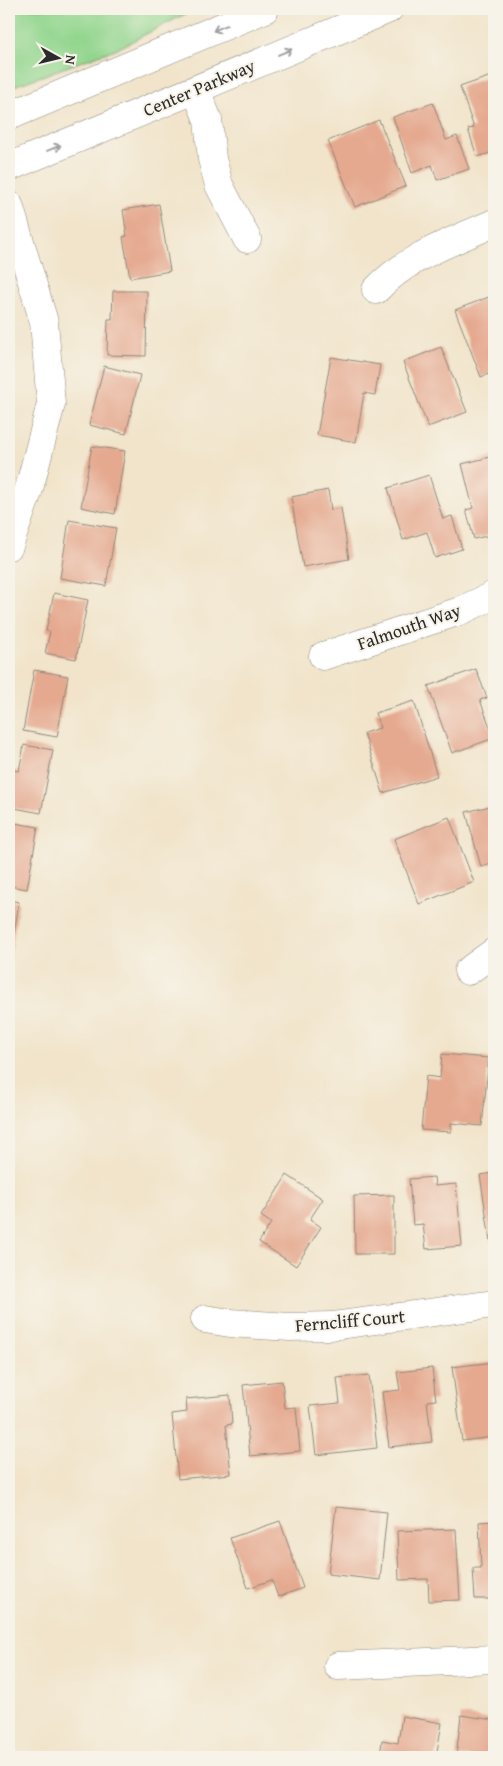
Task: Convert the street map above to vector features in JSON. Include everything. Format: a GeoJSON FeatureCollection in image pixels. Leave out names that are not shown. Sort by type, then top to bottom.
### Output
{"type":"FeatureCollection","features":[{"type":"Feature","properties":{"kind":"street"},"geometry":{"type":"LineString","coordinates":[[9,116],[265,9]]}},
{"type":"Feature","properties":{"kind":"street","name":"Center Parkway"},"geometry":{"type":"LineString","coordinates":[[9,167],[389,9]]}},
{"type":"Feature","properties":{"kind":"street"},"geometry":{"type":"LineString","coordinates":[[196,90],[208,120],[212,159],[219,186],[247,239]]}},
{"type":"Feature","properties":{"kind":"street"},"geometry":{"type":"LineString","coordinates":[[9,205],[44,322],[51,404],[29,489],[9,546]]}},
{"type":"Feature","properties":{"kind":"street"},"geometry":{"type":"LineString","coordinates":[[376,290],[387,279],[417,257],[494,223]]}},
{"type":"Feature","properties":{"kind":"street","name":"Falmouth Way"},"geometry":{"type":"LineString","coordinates":[[323,656],[460,610],[494,595]]}},
{"type":"Feature","properties":{"kind":"street"},"geometry":{"type":"LineString","coordinates":[[468,971],[494,952]]}},
{"type":"Feature","properties":{"kind":"street","name":"Ferncliff Court"},"geometry":{"type":"LineString","coordinates":[[205,1319],[230,1323],[290,1327],[332,1326],[494,1304]]}},
{"type":"Feature","properties":{"kind":"street"},"geometry":{"type":"LineString","coordinates":[[338,1666],[494,1659]]}},
{"type":"Feature","properties":{"kind":"green space"},"geometry":{"type":"Polygon","coordinates":[[[9,9],[195,9],[121,47],[9,88],[9,9]]]}},
{"type":"Feature","properties":{"kind":"building"},"geometry":{"type":"Polygon","coordinates":[[[494,75],[494,152],[477,157],[468,129],[474,128],[460,87],[494,75]]]}},
{"type":"Feature","properties":{"kind":"building"},"geometry":{"type":"Polygon","coordinates":[[[433,103],[446,140],[457,136],[469,169],[437,180],[432,165],[412,173],[393,117],[433,103]]]}},
{"type":"Feature","properties":{"kind":"building"},"geometry":{"type":"Polygon","coordinates":[[[379,120],[406,186],[355,207],[328,141],[379,120]]]}},
{"type":"Feature","properties":{"kind":"building"},"geometry":{"type":"Polygon","coordinates":[[[159,204],[170,271],[130,278],[123,237],[127,236],[123,210],[159,204]]]}},
{"type":"Feature","properties":{"kind":"building"},"geometry":{"type":"Polygon","coordinates":[[[113,291],[147,291],[146,356],[107,355],[108,319],[112,319],[113,291]]]}},
{"type":"Feature","properties":{"kind":"building"},"geometry":{"type":"Polygon","coordinates":[[[494,295],[494,372],[481,377],[455,310],[494,295]]]}},
{"type":"Feature","properties":{"kind":"building"},"geometry":{"type":"Polygon","coordinates":[[[441,347],[467,412],[428,427],[403,362],[441,347]]]}},
{"type":"Feature","properties":{"kind":"building"},"geometry":{"type":"Polygon","coordinates":[[[331,357],[380,365],[375,395],[364,393],[356,442],[317,435],[331,357]]]}},
{"type":"Feature","properties":{"kind":"building"},"geometry":{"type":"Polygon","coordinates":[[[104,366],[140,375],[126,434],[89,425],[104,366]]]}},
{"type":"Feature","properties":{"kind":"building"},"geometry":{"type":"Polygon","coordinates":[[[92,446],[125,451],[115,514],[81,507],[92,446]]]}},
{"type":"Feature","properties":{"kind":"building"},"geometry":{"type":"Polygon","coordinates":[[[494,456],[494,534],[474,539],[466,510],[473,508],[462,464],[494,456]]]}},
{"type":"Feature","properties":{"kind":"building"},"geometry":{"type":"Polygon","coordinates":[[[429,475],[443,519],[452,516],[462,549],[435,558],[427,532],[403,540],[388,488],[429,475]]]}},
{"type":"Feature","properties":{"kind":"building"},"geometry":{"type":"Polygon","coordinates":[[[328,490],[331,510],[341,508],[349,559],[303,567],[291,497],[328,490]]]}},
{"type":"Feature","properties":{"kind":"building"},"geometry":{"type":"Polygon","coordinates":[[[69,520],[116,528],[106,586],[60,578],[69,520]]]}},
{"type":"Feature","properties":{"kind":"building"},"geometry":{"type":"Polygon","coordinates":[[[54,593],[88,600],[76,659],[45,653],[50,632],[46,631],[54,593]]]}},
{"type":"Feature","properties":{"kind":"building"},"geometry":{"type":"Polygon","coordinates":[[[476,669],[487,698],[480,700],[494,738],[452,753],[428,686],[476,669]]]}},
{"type":"Feature","properties":{"kind":"building"},"geometry":{"type":"Polygon","coordinates":[[[34,670],[68,676],[57,737],[23,731],[34,670]]]}},
{"type":"Feature","properties":{"kind":"building"},"geometry":{"type":"Polygon","coordinates":[[[414,701],[437,776],[383,793],[364,733],[380,728],[375,713],[414,701]]]}},
{"type":"Feature","properties":{"kind":"building"},"geometry":{"type":"Polygon","coordinates":[[[24,745],[53,750],[41,813],[9,807],[9,791],[13,770],[19,771],[24,745]]]}},
{"type":"Feature","properties":{"kind":"building"},"geometry":{"type":"Polygon","coordinates":[[[494,805],[494,863],[481,867],[466,812],[494,805]]]}},
{"type":"Feature","properties":{"kind":"building"},"geometry":{"type":"Polygon","coordinates":[[[449,817],[474,882],[419,904],[394,839],[449,817]]]}},
{"type":"Feature","properties":{"kind":"building"},"geometry":{"type":"Polygon","coordinates":[[[9,822],[38,827],[27,889],[9,886],[9,822]]]}},
{"type":"Feature","properties":{"kind":"building"},"geometry":{"type":"Polygon","coordinates":[[[9,900],[19,902],[10,960],[9,959],[9,900]]]}},
{"type":"Feature","properties":{"kind":"building"},"geometry":{"type":"Polygon","coordinates":[[[442,1054],[489,1058],[482,1126],[451,1123],[451,1132],[421,1130],[426,1076],[440,1078],[442,1054]]]}},
{"type":"Feature","properties":{"kind":"building"},"geometry":{"type":"Polygon","coordinates":[[[494,1173],[494,1239],[490,1240],[480,1175],[494,1173]]]}},
{"type":"Feature","properties":{"kind":"building"},"geometry":{"type":"Polygon","coordinates":[[[287,1175],[323,1199],[310,1219],[321,1227],[296,1266],[259,1242],[271,1223],[261,1216],[287,1175]]]}},
{"type":"Feature","properties":{"kind":"building"},"geometry":{"type":"Polygon","coordinates":[[[434,1177],[435,1186],[456,1184],[462,1246],[426,1249],[423,1224],[413,1225],[409,1179],[434,1177]]]}},
{"type":"Feature","properties":{"kind":"building"},"geometry":{"type":"Polygon","coordinates":[[[394,1195],[394,1254],[355,1254],[354,1196],[394,1195]]]}},
{"type":"Feature","properties":{"kind":"building"},"geometry":{"type":"Polygon","coordinates":[[[494,1362],[494,1437],[462,1441],[452,1367],[494,1362]]]}},
{"type":"Feature","properties":{"kind":"building"},"geometry":{"type":"Polygon","coordinates":[[[432,1368],[436,1400],[427,1401],[432,1442],[389,1447],[382,1392],[400,1390],[397,1372],[432,1368]]]}},
{"type":"Feature","properties":{"kind":"building"},"geometry":{"type":"Polygon","coordinates":[[[369,1375],[377,1448],[316,1455],[310,1406],[340,1403],[337,1378],[369,1375]]]}},
{"type":"Feature","properties":{"kind":"building"},"geometry":{"type":"Polygon","coordinates":[[[282,1381],[285,1408],[296,1407],[300,1451],[250,1456],[243,1385],[282,1381]]]}},
{"type":"Feature","properties":{"kind":"building"},"geometry":{"type":"Polygon","coordinates":[[[230,1395],[232,1424],[226,1425],[231,1474],[178,1479],[172,1414],[187,1412],[186,1399],[230,1395]]]}},
{"type":"Feature","properties":{"kind":"building"},"geometry":{"type":"Polygon","coordinates":[[[336,1507],[387,1512],[380,1580],[328,1574],[336,1507]]]}},
{"type":"Feature","properties":{"kind":"building"},"geometry":{"type":"Polygon","coordinates":[[[280,1521],[303,1588],[278,1597],[272,1580],[248,1588],[230,1538],[280,1521]]]}},
{"type":"Feature","properties":{"kind":"building"},"geometry":{"type":"Polygon","coordinates":[[[494,1521],[494,1599],[475,1599],[473,1568],[481,1568],[479,1522],[494,1521]]]}},
{"type":"Feature","properties":{"kind":"building"},"geometry":{"type":"Polygon","coordinates":[[[456,1529],[460,1600],[429,1601],[428,1579],[399,1580],[397,1531],[456,1529]]]}},
{"type":"Feature","properties":{"kind":"building"},"geometry":{"type":"Polygon","coordinates":[[[461,1715],[494,1720],[492,1745],[494,1745],[494,1757],[456,1757],[461,1715]]]}},
{"type":"Feature","properties":{"kind":"building"},"geometry":{"type":"Polygon","coordinates":[[[402,1716],[442,1723],[436,1757],[380,1757],[382,1740],[398,1743],[402,1716]]]}}]}
